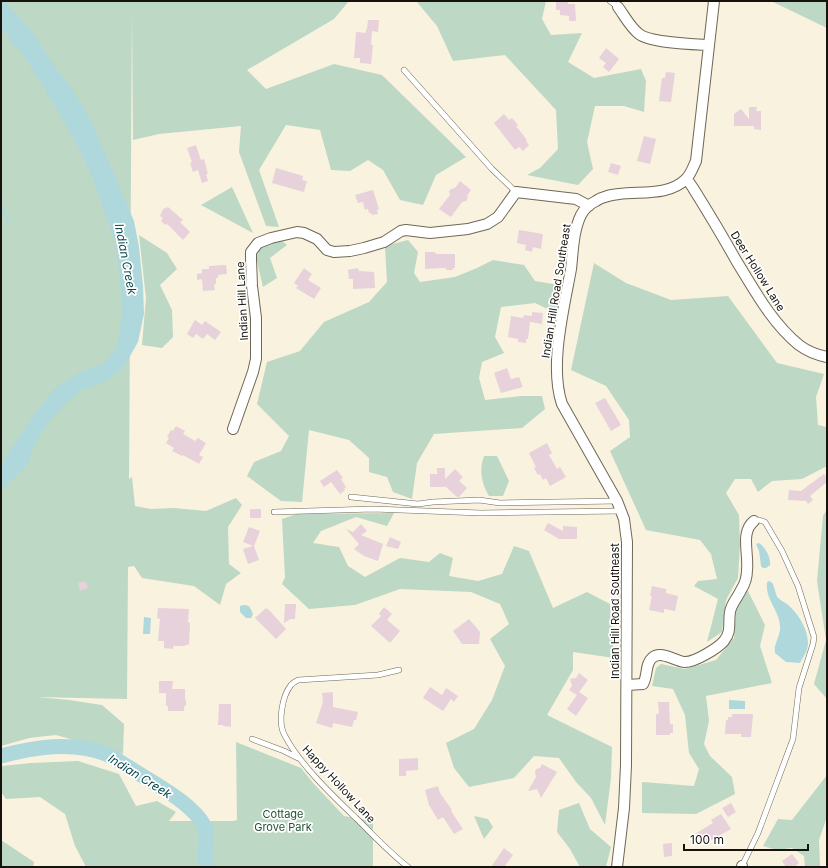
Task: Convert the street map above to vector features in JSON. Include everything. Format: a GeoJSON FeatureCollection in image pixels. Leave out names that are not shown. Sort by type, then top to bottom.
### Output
{"type":"FeatureCollection","features":[{"type":"Feature","properties":{"kind":"street"},"geometry":{"type":"LineString","coordinates":[[516,192],[576,200],[589,206],[608,195],[658,192],[666,190],[680,184],[687,178],[696,161],[698,148],[714,1]]}},
{"type":"Feature","properties":{"kind":"street"},"geometry":{"type":"LineString","coordinates":[[614,4],[634,29],[644,37],[655,40],[709,45]]}},
{"type":"Feature","properties":{"kind":"street","name":"Deer Hollow Lane"},"geometry":{"type":"LineString","coordinates":[[687,178],[757,294],[778,323],[789,336],[801,346],[811,352],[827,357]]}},
{"type":"Feature","properties":{"kind":"street","name":"Indian Hill Lane"},"geometry":{"type":"LineString","coordinates":[[233,429],[256,360],[256,318],[252,286],[251,252],[258,244],[271,238],[297,232],[304,233],[317,239],[327,250],[342,252],[364,248],[384,242],[406,230],[430,233],[468,229],[487,224],[498,217],[516,192]]}},
{"type":"Feature","properties":{"kind":"street","name":"Indian Hill Road Southeast"},"geometry":{"type":"LineString","coordinates":[[589,206],[582,215],[576,235],[558,350],[557,382],[558,393],[566,412],[617,502],[626,528],[626,765],[617,867]]}},
{"type":"Feature","properties":{"kind":"street"},"geometry":{"type":"LineString","coordinates":[[626,685],[644,684],[646,680],[647,666],[650,660],[655,656],[664,656],[687,662],[699,658],[720,645],[724,640],[729,633],[730,612],[732,606],[746,582],[748,556],[746,534],[749,525],[754,521]]}},
{"type":"Feature","properties":{"kind":"lane"},"geometry":{"type":"LineString","coordinates":[[404,70],[492,169],[516,192]]}},
{"type":"Feature","properties":{"kind":"lane"},"geometry":{"type":"LineString","coordinates":[[351,497],[418,504],[479,500],[500,503],[617,502]]}},
{"type":"Feature","properties":{"kind":"lane"},"geometry":{"type":"LineString","coordinates":[[274,512],[373,509],[480,513],[621,511]]}},
{"type":"Feature","properties":{"kind":"lane"},"geometry":{"type":"LineString","coordinates":[[742,867],[758,833],[794,739],[799,688],[814,637],[798,586],[782,551],[765,522],[759,520],[754,521]]}},
{"type":"Feature","properties":{"kind":"lane","name":"Happy Hollow Lane"},"geometry":{"type":"LineString","coordinates":[[399,670],[378,675],[298,680],[291,685],[283,701],[282,721],[284,734],[299,758],[343,805],[408,867]]}},
{"type":"Feature","properties":{"kind":"lane"},"geometry":{"type":"LineString","coordinates":[[252,739],[299,758]]}},
{"type":"Feature","properties":{"kind":"green space"},"geometry":{"type":"Polygon","coordinates":[[[1,1],[349,1],[334,19],[247,70],[266,89],[334,64],[382,75],[466,157],[436,175],[423,205],[400,200],[383,170],[368,160],[350,171],[331,170],[320,130],[286,125],[259,170],[279,227],[266,226],[239,152],[241,126],[159,134],[133,140],[132,9],[129,479],[132,477],[135,506],[151,509],[174,508],[206,511],[236,498],[242,505],[228,527],[229,564],[241,573],[226,584],[220,605],[194,586],[142,578],[134,566],[128,567],[127,699],[37,697],[102,705],[124,724],[123,754],[56,735],[29,738],[1,746],[1,1]]]}},
{"type":"Feature","properties":{"kind":"green space"},"geometry":{"type":"Polygon","coordinates":[[[416,1],[546,1],[542,19],[551,35],[582,33],[568,62],[594,78],[641,69],[646,81],[644,112],[624,106],[595,106],[587,142],[593,169],[578,185],[527,175],[540,168],[558,149],[556,110],[505,55],[453,61],[437,26],[416,1]]]}},
{"type":"Feature","properties":{"kind":"green space"},"geometry":{"type":"Polygon","coordinates":[[[827,1],[827,28],[773,2],[827,1]]]}},
{"type":"Feature","properties":{"kind":"green space"},"geometry":{"type":"Polygon","coordinates":[[[232,187],[253,233],[201,205],[232,187]]]}},
{"type":"Feature","properties":{"kind":"green space"},"geometry":{"type":"Polygon","coordinates":[[[139,235],[167,253],[177,269],[160,285],[172,310],[173,337],[162,348],[142,345],[146,298],[139,235]]]}},
{"type":"Feature","properties":{"kind":"green space"},"geometry":{"type":"Polygon","coordinates":[[[281,240],[287,245],[270,258],[277,278],[263,287],[256,257],[262,246],[281,240]]]}},
{"type":"Feature","properties":{"kind":"green space"},"geometry":{"type":"Polygon","coordinates":[[[408,240],[418,252],[414,273],[420,282],[455,277],[493,260],[524,265],[535,281],[559,285],[556,313],[535,303],[501,307],[495,337],[504,353],[482,362],[479,378],[485,400],[521,396],[542,396],[545,409],[522,428],[434,434],[417,463],[412,499],[393,492],[387,477],[369,472],[369,458],[349,440],[309,430],[302,502],[281,501],[247,476],[254,462],[281,451],[289,436],[257,404],[267,362],[300,351],[324,322],[369,302],[387,282],[385,246],[408,240]]]}},
{"type":"Feature","properties":{"kind":"green space"},"geometry":{"type":"Polygon","coordinates":[[[594,263],[626,283],[671,300],[728,296],[777,363],[824,374],[816,397],[818,425],[827,427],[827,466],[802,479],[772,481],[758,492],[751,479],[735,479],[726,493],[739,515],[740,544],[738,578],[726,600],[722,632],[707,642],[718,599],[694,586],[698,581],[717,579],[711,554],[700,540],[646,530],[610,451],[630,437],[629,420],[606,386],[571,370],[594,263]]]}},
{"type":"Feature","properties":{"kind":"green space"},"geometry":{"type":"Polygon","coordinates":[[[484,456],[497,456],[509,481],[503,496],[489,496],[486,491],[481,471],[484,456]]]}},
{"type":"Feature","properties":{"kind":"green space"},"geometry":{"type":"Polygon","coordinates":[[[827,509],[827,699],[814,684],[826,640],[817,581],[823,516],[827,509]]]}},
{"type":"Feature","properties":{"kind":"green space"},"geometry":{"type":"Polygon","coordinates":[[[394,513],[387,526],[356,517],[321,531],[313,543],[339,547],[348,566],[365,577],[400,558],[429,562],[440,553],[453,558],[449,576],[478,581],[502,574],[514,546],[529,551],[553,608],[587,592],[610,604],[614,658],[573,652],[573,670],[547,715],[612,747],[611,778],[605,825],[591,798],[576,782],[559,758],[534,756],[514,778],[469,787],[454,768],[446,743],[474,729],[492,700],[505,666],[490,639],[509,624],[500,604],[471,592],[400,589],[355,605],[309,609],[282,584],[285,577],[282,519],[297,514],[394,513]]]}},
{"type":"Feature","properties":{"kind":"green space"},"geometry":{"type":"Polygon","coordinates":[[[747,589],[765,625],[760,646],[772,683],[706,696],[709,721],[704,744],[710,756],[732,777],[735,794],[696,814],[642,813],[642,782],[694,786],[699,769],[689,753],[685,715],[673,689],[652,686],[656,668],[661,664],[685,669],[716,660],[734,638],[736,611],[747,589]]]}},
{"type":"Feature","properties":{"kind":"green space","name":"Cottage Grove Park"},"geometry":{"type":"Polygon","coordinates":[[[236,742],[301,768],[344,816],[373,821],[373,867],[86,867],[75,846],[65,814],[40,797],[6,799],[1,792],[2,766],[78,761],[119,774],[136,806],[157,801],[176,812],[169,821],[233,821],[237,820],[236,742]]]}},
{"type":"Feature","properties":{"kind":"green space"},"geometry":{"type":"Polygon","coordinates":[[[827,775],[827,817],[819,840],[820,867],[805,867],[804,856],[792,848],[777,850],[763,846],[778,819],[792,820],[827,775]]]}},
{"type":"Feature","properties":{"kind":"green space"},"geometry":{"type":"Polygon","coordinates":[[[579,803],[590,829],[611,847],[606,867],[580,867],[570,849],[557,832],[559,810],[579,803]]]}},
{"type":"Feature","properties":{"kind":"green space"},"geometry":{"type":"Polygon","coordinates":[[[474,816],[488,819],[493,827],[484,839],[474,816]]]}},
{"type":"Feature","properties":{"kind":"green space"},"geometry":{"type":"Polygon","coordinates":[[[1,840],[34,862],[33,867],[1,867],[1,840]]]}},
{"type":"Feature","properties":{"kind":"water"},"geometry":{"type":"Polygon","coordinates":[[[1,1],[4,1],[30,29],[72,89],[90,119],[134,221],[139,247],[144,314],[138,342],[125,365],[107,381],[80,391],[62,407],[51,419],[37,440],[31,453],[29,463],[1,491],[1,470],[3,461],[54,389],[80,372],[105,363],[117,346],[122,311],[116,244],[93,178],[75,141],[51,99],[47,97],[46,90],[21,52],[12,43],[6,32],[1,28],[1,1]]]}},
{"type":"Feature","properties":{"kind":"water"},"geometry":{"type":"Polygon","coordinates":[[[759,543],[770,559],[770,565],[766,568],[761,566],[759,551],[756,544],[759,543]]]}},
{"type":"Feature","properties":{"kind":"water"},"geometry":{"type":"Polygon","coordinates":[[[770,581],[773,584],[777,597],[795,612],[802,622],[806,632],[808,646],[800,663],[786,662],[775,653],[775,646],[780,626],[777,614],[768,594],[767,582],[770,581]]]}},
{"type":"Feature","properties":{"kind":"water"},"geometry":{"type":"Polygon","coordinates":[[[244,605],[251,609],[253,614],[251,618],[246,618],[240,612],[240,606],[244,605]]]}},
{"type":"Feature","properties":{"kind":"water"},"geometry":{"type":"Polygon","coordinates":[[[144,617],[151,618],[150,634],[143,634],[144,617]]]}},
{"type":"Feature","properties":{"kind":"water"},"geometry":{"type":"Polygon","coordinates":[[[729,700],[745,701],[745,709],[729,709],[729,700]]]}},
{"type":"Feature","properties":{"kind":"building"},"geometry":{"type":"Polygon","coordinates":[[[556,1],[568,1],[568,4],[575,4],[576,21],[569,21],[569,16],[560,15],[560,10],[556,10],[556,1]]]}},
{"type":"Feature","properties":{"kind":"building"},"geometry":{"type":"Polygon","coordinates":[[[368,20],[379,20],[378,32],[372,31],[371,45],[373,45],[371,64],[360,63],[360,58],[354,58],[356,32],[366,33],[368,20]]]}},
{"type":"Feature","properties":{"kind":"building"},"geometry":{"type":"Polygon","coordinates":[[[606,48],[619,59],[609,72],[603,67],[606,63],[599,58],[606,48]]]}},
{"type":"Feature","properties":{"kind":"building"},"geometry":{"type":"Polygon","coordinates":[[[666,72],[675,73],[671,102],[659,101],[662,78],[665,78],[666,72]]]}},
{"type":"Feature","properties":{"kind":"building"},"geometry":{"type":"Polygon","coordinates":[[[749,107],[757,107],[756,111],[761,111],[761,130],[754,129],[754,126],[734,126],[734,114],[741,109],[749,119],[749,107]]]}},
{"type":"Feature","properties":{"kind":"building"},"geometry":{"type":"Polygon","coordinates":[[[504,114],[509,120],[512,118],[518,125],[516,126],[527,140],[526,141],[529,145],[523,151],[519,147],[515,150],[494,123],[504,114]]]}},
{"type":"Feature","properties":{"kind":"building"},"geometry":{"type":"Polygon","coordinates":[[[644,136],[656,139],[650,164],[637,161],[644,136]]]}},
{"type":"Feature","properties":{"kind":"building"},"geometry":{"type":"Polygon","coordinates":[[[196,145],[201,160],[204,159],[208,174],[206,174],[208,181],[202,183],[198,170],[193,172],[190,163],[192,162],[187,148],[196,145]]]}},
{"type":"Feature","properties":{"kind":"building"},"geometry":{"type":"Polygon","coordinates":[[[611,163],[621,166],[618,175],[608,172],[611,163]]]}},
{"type":"Feature","properties":{"kind":"building"},"geometry":{"type":"Polygon","coordinates":[[[276,168],[303,176],[302,180],[307,181],[304,192],[272,183],[276,168]]]}},
{"type":"Feature","properties":{"kind":"building"},"geometry":{"type":"Polygon","coordinates":[[[460,181],[471,190],[466,201],[462,202],[451,217],[439,209],[450,195],[449,191],[455,188],[460,181]]]}},
{"type":"Feature","properties":{"kind":"building"},"geometry":{"type":"Polygon","coordinates":[[[373,190],[379,209],[377,210],[378,214],[372,215],[369,213],[368,209],[365,210],[363,202],[358,203],[355,195],[373,190]]]}},
{"type":"Feature","properties":{"kind":"building"},"geometry":{"type":"Polygon","coordinates":[[[168,207],[183,220],[180,222],[190,232],[183,240],[167,224],[165,225],[161,221],[163,218],[160,216],[163,209],[168,207]]]}},
{"type":"Feature","properties":{"kind":"building"},"geometry":{"type":"Polygon","coordinates":[[[519,230],[543,234],[541,249],[533,247],[532,252],[525,250],[526,245],[517,243],[519,230]]]}},
{"type":"Feature","properties":{"kind":"building"},"geometry":{"type":"Polygon","coordinates":[[[425,252],[435,252],[436,254],[455,254],[455,268],[453,268],[453,270],[446,270],[446,268],[425,269],[425,252]]]}},
{"type":"Feature","properties":{"kind":"building"},"geometry":{"type":"Polygon","coordinates":[[[226,265],[227,274],[218,275],[218,278],[216,278],[216,284],[214,284],[215,290],[203,291],[202,279],[197,280],[197,274],[202,273],[202,269],[209,269],[209,266],[226,265]]]}},
{"type":"Feature","properties":{"kind":"building"},"geometry":{"type":"Polygon","coordinates":[[[304,268],[312,274],[308,280],[321,288],[314,299],[296,288],[298,286],[294,283],[304,268]]]}},
{"type":"Feature","properties":{"kind":"building"},"geometry":{"type":"Polygon","coordinates":[[[358,268],[359,271],[374,272],[375,288],[353,289],[353,279],[349,279],[348,270],[358,268]]]}},
{"type":"Feature","properties":{"kind":"building"},"geometry":{"type":"Polygon","coordinates":[[[532,312],[543,313],[542,324],[530,322],[528,339],[526,339],[526,343],[518,342],[518,339],[508,337],[511,316],[523,318],[524,315],[532,316],[532,312]]]}},
{"type":"Feature","properties":{"kind":"building"},"geometry":{"type":"Polygon","coordinates":[[[195,320],[202,325],[205,321],[221,332],[215,340],[207,334],[203,339],[196,334],[193,338],[187,334],[195,320]]]}},
{"type":"Feature","properties":{"kind":"building"},"geometry":{"type":"Polygon","coordinates":[[[507,368],[511,379],[519,377],[523,387],[501,393],[494,373],[507,368]]]}},
{"type":"Feature","properties":{"kind":"building"},"geometry":{"type":"Polygon","coordinates":[[[605,398],[621,425],[611,431],[595,403],[605,398]]]}},
{"type":"Feature","properties":{"kind":"building"},"geometry":{"type":"Polygon","coordinates":[[[176,426],[185,431],[183,434],[195,441],[198,438],[206,443],[199,455],[203,457],[199,464],[172,451],[174,448],[166,443],[169,438],[167,437],[171,430],[173,431],[176,426]]]}},
{"type":"Feature","properties":{"kind":"building"},"geometry":{"type":"Polygon","coordinates":[[[547,443],[552,453],[549,455],[557,469],[560,467],[566,477],[550,486],[546,478],[543,480],[540,474],[538,475],[529,453],[547,443]]]}},
{"type":"Feature","properties":{"kind":"building"},"geometry":{"type":"Polygon","coordinates":[[[437,468],[445,468],[445,479],[455,469],[463,477],[459,481],[467,488],[459,497],[457,497],[446,487],[430,487],[430,474],[437,474],[437,468]]]}},
{"type":"Feature","properties":{"kind":"building"},"geometry":{"type":"Polygon","coordinates":[[[337,470],[343,478],[341,479],[346,487],[340,494],[331,482],[324,487],[320,481],[337,470]]]}},
{"type":"Feature","properties":{"kind":"building"},"geometry":{"type":"Polygon","coordinates":[[[824,474],[827,478],[827,482],[810,496],[813,500],[808,504],[806,501],[788,500],[789,490],[801,491],[824,474]]]}},
{"type":"Feature","properties":{"kind":"building"},"geometry":{"type":"Polygon","coordinates":[[[250,509],[261,509],[261,518],[250,518],[250,509]]]}},
{"type":"Feature","properties":{"kind":"building"},"geometry":{"type":"Polygon","coordinates":[[[548,523],[563,531],[563,526],[577,527],[577,539],[559,539],[544,530],[548,523]]]}},
{"type":"Feature","properties":{"kind":"building"},"geometry":{"type":"Polygon","coordinates":[[[361,524],[367,531],[361,535],[383,544],[378,561],[364,556],[354,549],[359,544],[346,529],[353,532],[361,524]]]}},
{"type":"Feature","properties":{"kind":"building"},"geometry":{"type":"Polygon","coordinates":[[[249,527],[260,531],[254,546],[259,560],[248,564],[243,549],[253,546],[243,542],[249,527]]]}},
{"type":"Feature","properties":{"kind":"building"},"geometry":{"type":"Polygon","coordinates":[[[390,537],[401,542],[398,549],[386,546],[390,537]]]}},
{"type":"Feature","properties":{"kind":"building"},"geometry":{"type":"Polygon","coordinates":[[[86,581],[88,588],[80,591],[78,583],[86,581]]]}},
{"type":"Feature","properties":{"kind":"building"},"geometry":{"type":"Polygon","coordinates":[[[652,586],[666,589],[666,593],[678,596],[675,611],[664,609],[664,613],[649,610],[652,596],[650,596],[652,586]]]}},
{"type":"Feature","properties":{"kind":"building"},"geometry":{"type":"Polygon","coordinates":[[[285,604],[296,604],[295,619],[290,619],[284,623],[285,604]]]}},
{"type":"Feature","properties":{"kind":"building"},"geometry":{"type":"Polygon","coordinates":[[[384,607],[392,614],[387,620],[400,631],[390,643],[371,626],[381,616],[379,614],[384,607]]]}},
{"type":"Feature","properties":{"kind":"building"},"geometry":{"type":"Polygon","coordinates":[[[158,608],[189,609],[189,645],[173,646],[173,649],[164,648],[164,641],[158,641],[160,619],[157,618],[158,608]]]}},
{"type":"Feature","properties":{"kind":"building"},"geometry":{"type":"Polygon","coordinates":[[[266,608],[286,629],[276,639],[255,618],[266,608]]]}},
{"type":"Feature","properties":{"kind":"building"},"geometry":{"type":"Polygon","coordinates":[[[469,619],[480,632],[479,644],[462,644],[453,631],[469,619]]]}},
{"type":"Feature","properties":{"kind":"building"},"geometry":{"type":"Polygon","coordinates":[[[579,673],[588,680],[579,692],[588,698],[576,716],[567,709],[577,695],[569,690],[572,686],[570,679],[576,678],[579,673]]]}},
{"type":"Feature","properties":{"kind":"building"},"geometry":{"type":"Polygon","coordinates":[[[159,681],[173,681],[172,689],[185,689],[186,705],[184,707],[184,711],[168,711],[168,706],[166,706],[166,693],[159,693],[159,681]]]}},
{"type":"Feature","properties":{"kind":"building"},"geometry":{"type":"Polygon","coordinates":[[[430,687],[442,695],[446,688],[458,696],[454,702],[451,699],[443,711],[423,698],[430,687]]]}},
{"type":"Feature","properties":{"kind":"building"},"geometry":{"type":"Polygon","coordinates":[[[333,692],[333,707],[358,712],[352,727],[333,723],[332,728],[316,723],[323,702],[322,693],[333,692]]]}},
{"type":"Feature","properties":{"kind":"building"},"geometry":{"type":"Polygon","coordinates":[[[658,702],[669,702],[670,724],[673,724],[673,733],[670,733],[670,735],[656,735],[656,714],[659,714],[658,702]]]}},
{"type":"Feature","properties":{"kind":"building"},"geometry":{"type":"Polygon","coordinates":[[[219,704],[231,704],[231,727],[218,725],[219,704]]]}},
{"type":"Feature","properties":{"kind":"building"},"geometry":{"type":"Polygon","coordinates":[[[732,714],[753,714],[751,737],[741,737],[741,734],[725,734],[726,720],[728,720],[728,717],[732,717],[732,714]]]}},
{"type":"Feature","properties":{"kind":"building"},"geometry":{"type":"Polygon","coordinates":[[[418,758],[418,770],[406,771],[406,776],[399,776],[399,759],[418,758]]]}},
{"type":"Feature","properties":{"kind":"building"},"geometry":{"type":"Polygon","coordinates":[[[542,764],[557,772],[541,798],[537,789],[528,791],[536,777],[536,769],[540,768],[542,764]]]}},
{"type":"Feature","properties":{"kind":"building"},"geometry":{"type":"Polygon","coordinates":[[[438,786],[440,793],[463,829],[454,834],[443,817],[438,820],[429,805],[425,790],[438,786]]]}},
{"type":"Feature","properties":{"kind":"building"},"geometry":{"type":"Polygon","coordinates":[[[731,803],[736,812],[728,817],[722,808],[731,803]]]}},
{"type":"Feature","properties":{"kind":"building"},"geometry":{"type":"Polygon","coordinates":[[[721,814],[731,829],[706,843],[703,838],[699,840],[695,834],[713,823],[711,820],[721,814]]]}},
{"type":"Feature","properties":{"kind":"building"},"geometry":{"type":"Polygon","coordinates":[[[672,843],[672,856],[664,857],[663,844],[672,843]]]}},
{"type":"Feature","properties":{"kind":"building"},"geometry":{"type":"Polygon","coordinates":[[[504,848],[513,855],[504,867],[491,867],[504,848]]]}},
{"type":"Feature","properties":{"kind":"building"},"geometry":{"type":"Polygon","coordinates":[[[792,854],[799,863],[794,867],[786,867],[782,861],[792,854]]]}},
{"type":"Feature","properties":{"kind":"waterway"},"geometry":{"type":"LineString","coordinates":[[1,204],[8,221]]}},
{"type":"Feature","properties":{"kind":"waterway","name":"Indian Creek"},"geometry":{"type":"LineString","coordinates":[[1,756],[27,750],[54,747],[93,750],[110,756],[176,797],[195,813],[206,829],[206,867]]}}]}
